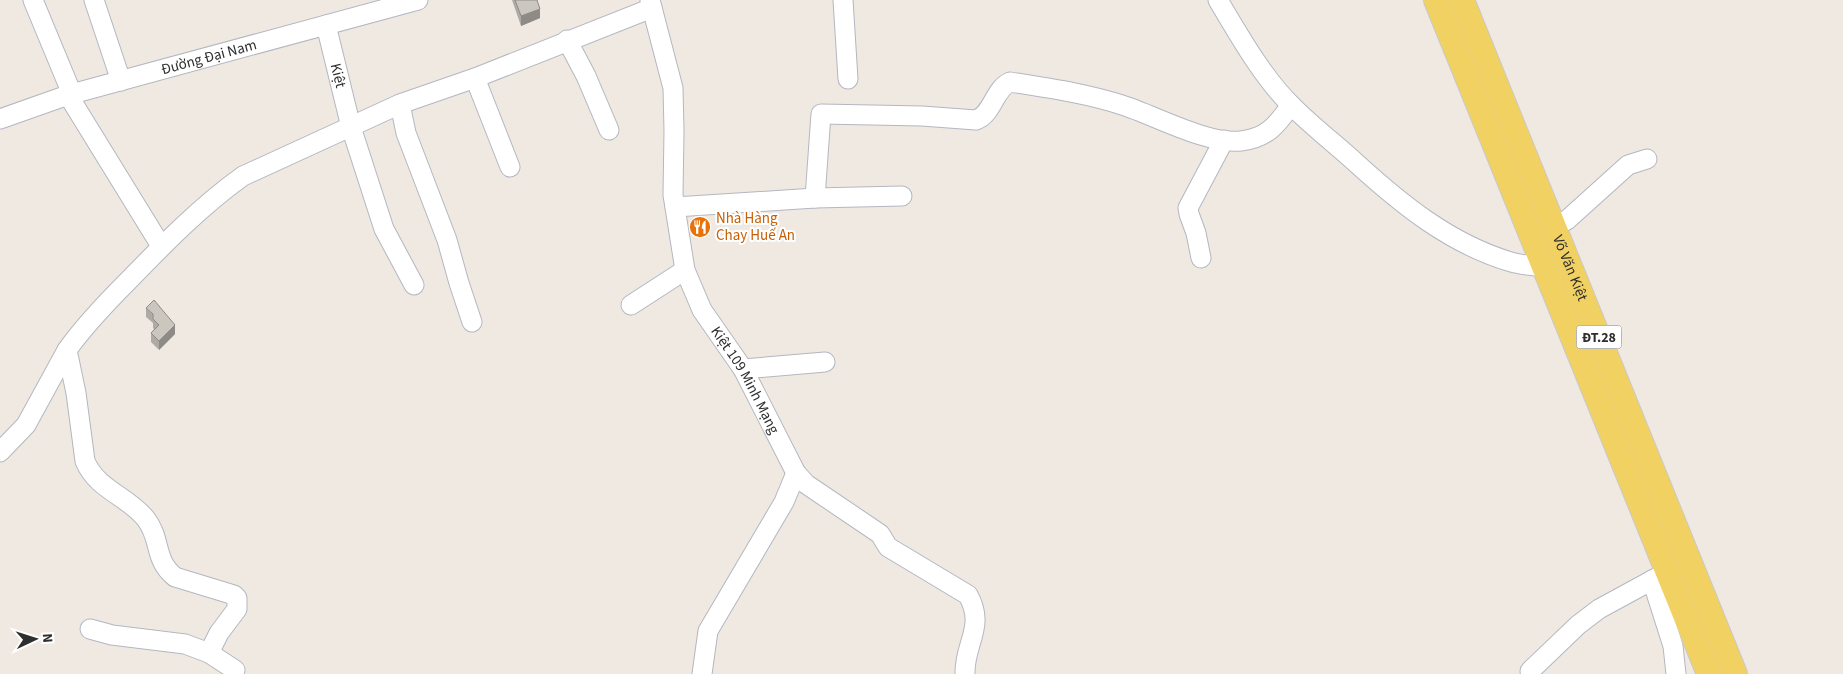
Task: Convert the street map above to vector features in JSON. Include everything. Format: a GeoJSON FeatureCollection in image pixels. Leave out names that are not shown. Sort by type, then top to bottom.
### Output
{"type":"FeatureCollection","features":[{"type":"Feature","properties":{"kind":"main road","name":"Võ Văn Kiệt"},"geometry":{"type":"LineString","coordinates":[[1436,0],[1544,268],[1660,576],[1709,674]]}},
{"type":"Feature","properties":{"kind":"main road","name":"Võ Văn Kiệt"},"geometry":{"type":"LineString","coordinates":[[1462,0],[1735,674]]}},
{"type":"Feature","properties":{"kind":"main road"},"geometry":{"type":"LineString","coordinates":[[1489,132],[1512,122]]}},
{"type":"Feature","properties":{"kind":"street"},"geometry":{"type":"LineString","coordinates":[[33,0],[70,94],[161,246]]}},
{"type":"Feature","properties":{"kind":"street"},"geometry":{"type":"LineString","coordinates":[[94,0],[121,81]]}},
{"type":"Feature","properties":{"kind":"street","name":"Đường Đại Nam"},"geometry":{"type":"LineString","coordinates":[[0,119],[70,94],[418,0]]}},
{"type":"Feature","properties":{"kind":"street"},"geometry":{"type":"LineString","coordinates":[[844,0],[848,79]]}},
{"type":"Feature","properties":{"kind":"street"},"geometry":{"type":"LineString","coordinates":[[1218,0],[1248,48],[1291,105],[1388,192],[1452,237],[1491,255],[1512,262],[1544,268]]}},
{"type":"Feature","properties":{"kind":"street"},"geometry":{"type":"LineString","coordinates":[[0,452],[26,425],[67,350],[82,329],[161,246],[226,188],[243,176],[400,104],[475,78],[651,4]]}},
{"type":"Feature","properties":{"kind":"street","name":"Kiệt 109 Minh Mạng"},"geometry":{"type":"LineString","coordinates":[[651,4],[673,88],[675,207],[685,270],[702,310],[743,369],[796,473],[806,484],[880,534],[888,548],[968,595],[975,606],[976,620],[974,636],[966,660],[966,674]]}},
{"type":"Feature","properties":{"kind":"street","name":"Kiệt"},"geometry":{"type":"LineString","coordinates":[[326,25],[351,128],[384,228],[414,285]]}},
{"type":"Feature","properties":{"kind":"street"},"geometry":{"type":"LineString","coordinates":[[567,40],[586,76],[609,130]]}},
{"type":"Feature","properties":{"kind":"street"},"geometry":{"type":"LineString","coordinates":[[475,78],[510,168]]}},
{"type":"Feature","properties":{"kind":"street"},"geometry":{"type":"LineString","coordinates":[[815,198],[821,114],[922,116],[976,120],[983,117],[1003,85],[1010,82],[1076,93],[1122,105],[1187,130],[1224,140],[1242,141],[1260,137],[1270,131],[1291,105]]}},
{"type":"Feature","properties":{"kind":"street"},"geometry":{"type":"LineString","coordinates":[[400,104],[406,133],[447,240],[472,322]]}},
{"type":"Feature","properties":{"kind":"street"},"geometry":{"type":"LineString","coordinates":[[1201,258],[1188,208],[1224,140]]}},
{"type":"Feature","properties":{"kind":"street"},"geometry":{"type":"LineString","coordinates":[[1554,227],[1567,220],[1628,165],[1647,159]]}},
{"type":"Feature","properties":{"kind":"street"},"geometry":{"type":"LineString","coordinates":[[675,207],[815,198],[902,196]]}},
{"type":"Feature","properties":{"kind":"street"},"geometry":{"type":"LineString","coordinates":[[631,305],[685,270]]}},
{"type":"Feature","properties":{"kind":"street"},"geometry":{"type":"LineString","coordinates":[[67,350],[76,393],[85,461],[92,476],[145,517],[154,533],[162,564],[175,577],[234,595],[237,598],[237,609],[219,633],[209,653]]}},
{"type":"Feature","properties":{"kind":"street"},"geometry":{"type":"LineString","coordinates":[[743,369],[825,362]]}},
{"type":"Feature","properties":{"kind":"street"},"geometry":{"type":"LineString","coordinates":[[702,674],[708,632],[784,502],[796,473]]}},
{"type":"Feature","properties":{"kind":"street"},"geometry":{"type":"LineString","coordinates":[[1530,671],[1578,625],[1598,609],[1660,576],[1673,646],[1676,674]]}},
{"type":"Feature","properties":{"kind":"street"},"geometry":{"type":"LineString","coordinates":[[90,629],[112,634],[185,644],[209,653],[235,670]]}},
{"type":"Feature","properties":{"kind":"building"},"geometry":{"type":"Polygon","coordinates":[[[515,0],[537,0],[540,9],[521,16],[515,0]]]}},
{"type":"Feature","properties":{"kind":"building"},"geometry":{"type":"Polygon","coordinates":[[[154,300],[175,325],[159,341],[151,333],[159,325],[153,319],[153,314],[146,308],[154,300]]]}},
{"type":"Feature","properties":{"kind":"place","name":"Nhà Hàng Chay Huế An"},"geometry":{"type":"Point","coordinates":[700,227]}}]}
